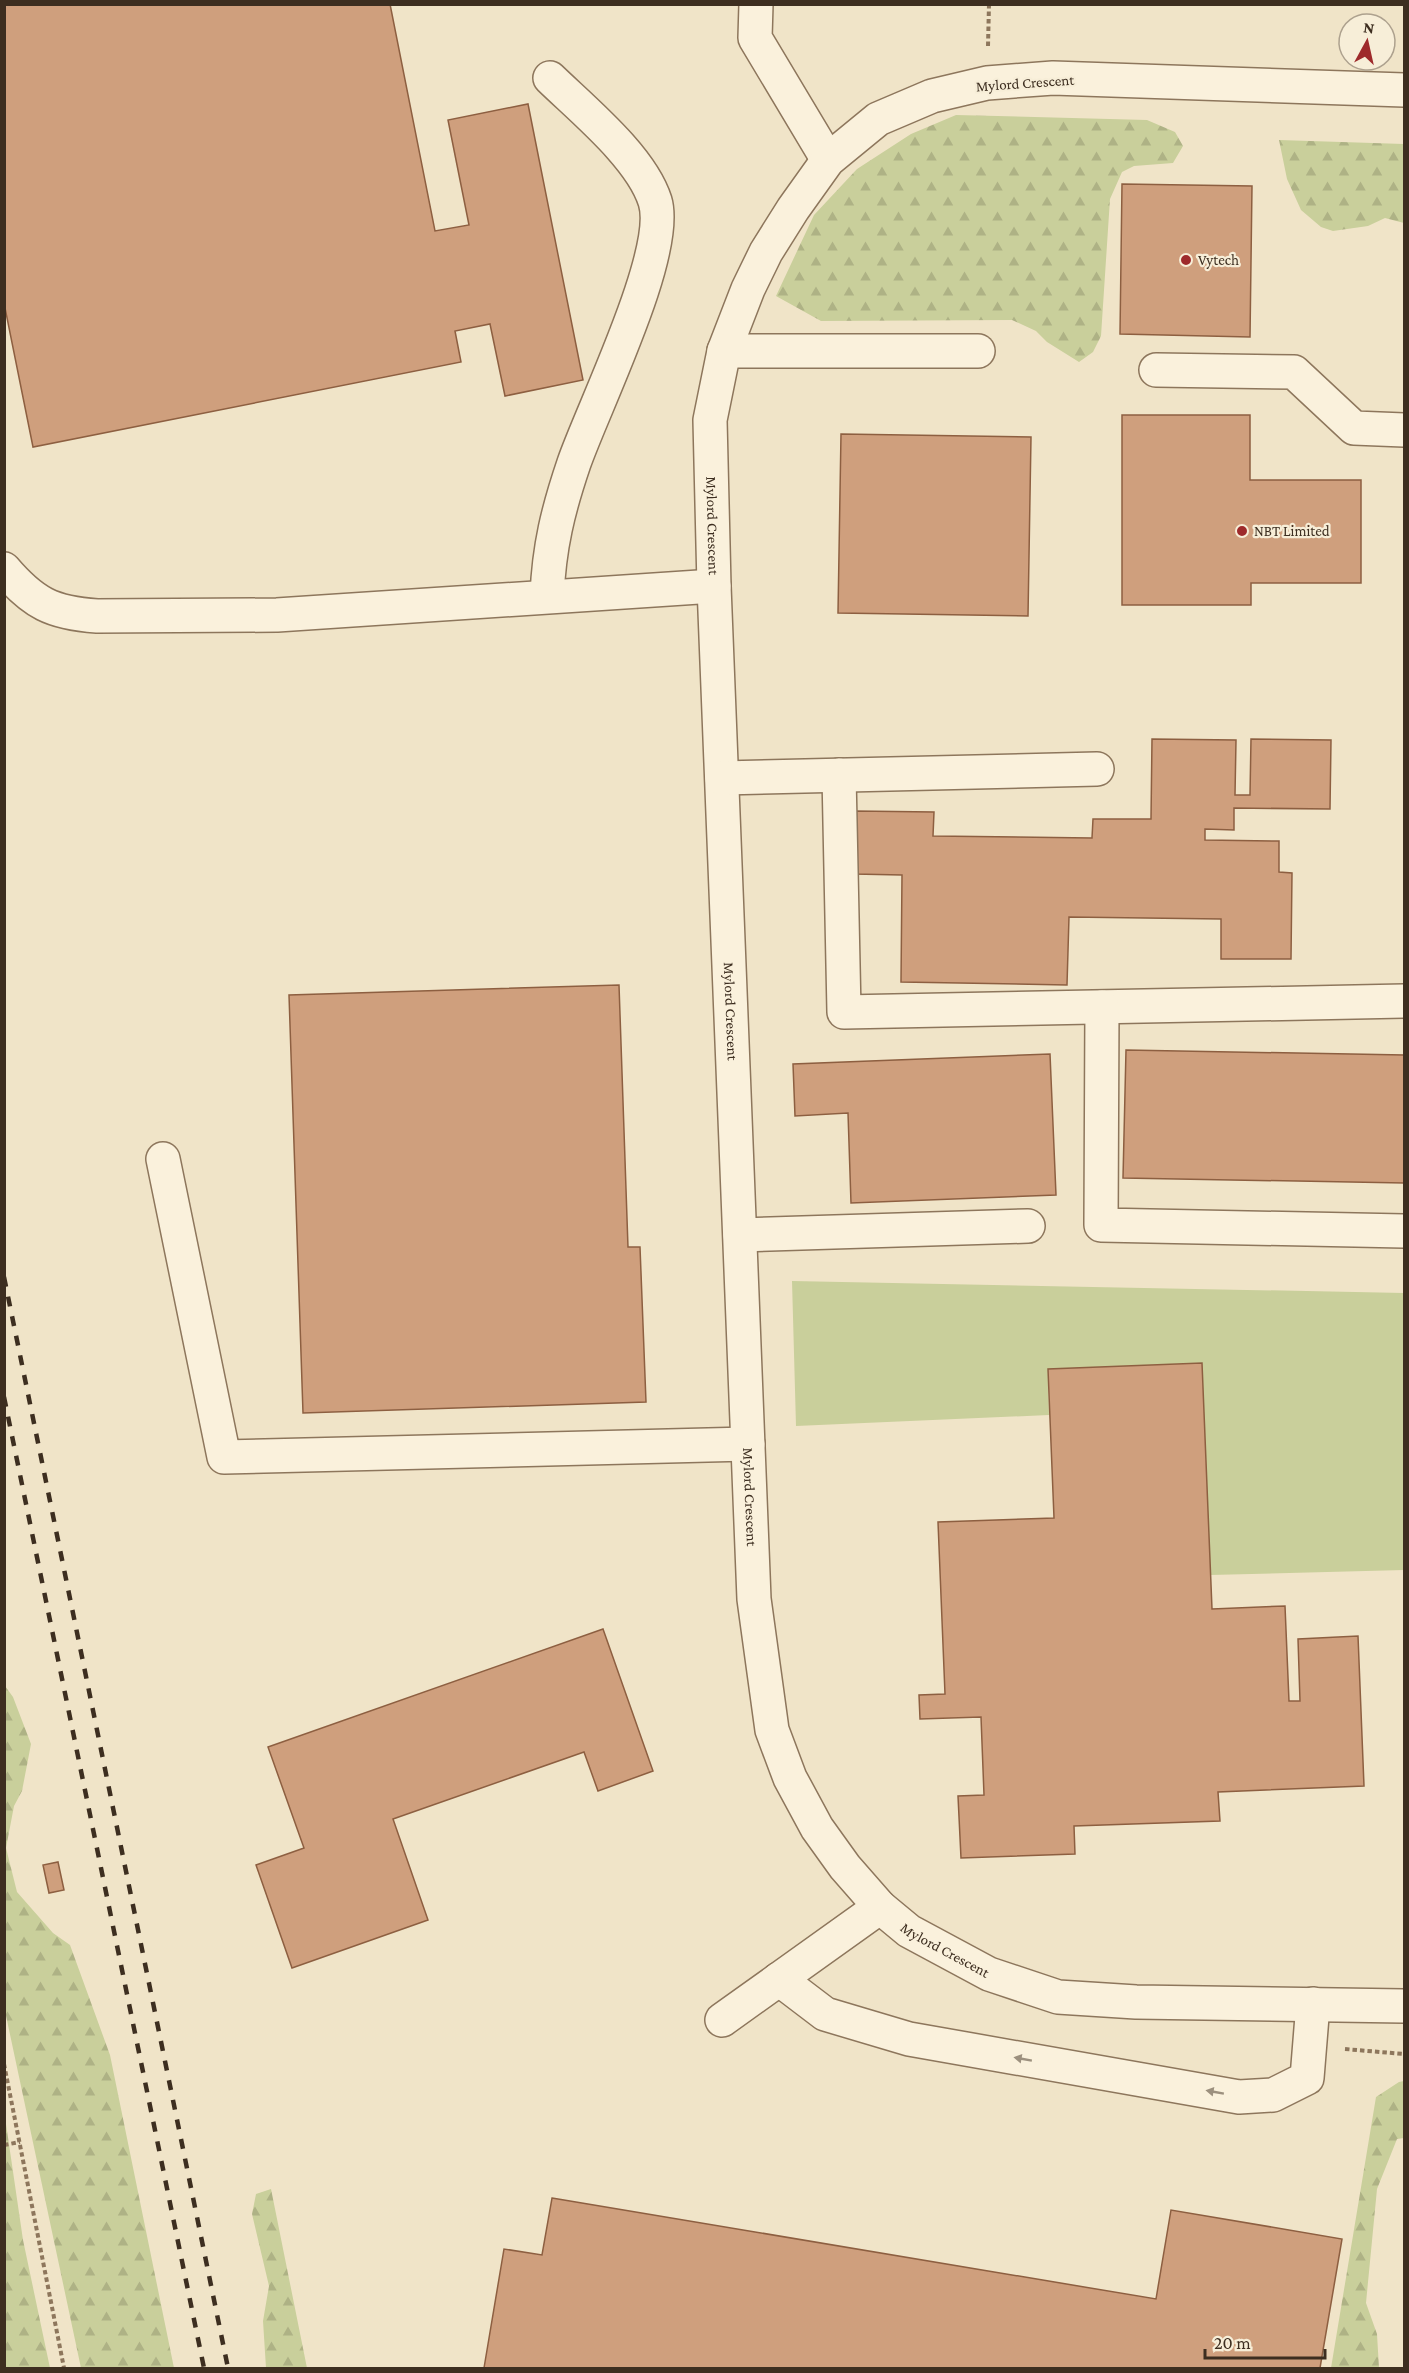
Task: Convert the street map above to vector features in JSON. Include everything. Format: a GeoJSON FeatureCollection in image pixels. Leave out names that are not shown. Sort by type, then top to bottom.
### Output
{"type":"FeatureCollection","features":[{"type":"Feature","properties":{"kind":"street"},"geometry":{"type":"LineString","coordinates":[[756,4],[755,38],[828,160]]}},
{"type":"Feature","properties":{"kind":"street"},"geometry":{"type":"LineString","coordinates":[[547,596],[548,561],[555,522],[574,461],[633,314],[650,263],[658,227],[655,202],[639,168],[550,78]]}},
{"type":"Feature","properties":{"kind":"street","name":"Mylord Crescent"},"geometry":{"type":"LineString","coordinates":[[1404,90],[1053,78],[987,83],[932,96],[879,119],[828,160],[766,252],[748,289],[724,351],[710,420],[714,586],[754,1599],[772,1730],[790,1778],[818,1828],[845,1867],[880,1907],[909,1931],[989,1974],[1058,1997],[1136,2002],[1404,2006]]}},
{"type":"Feature","properties":{"kind":"street"},"geometry":{"type":"LineString","coordinates":[[724,351],[978,351]]}},
{"type":"Feature","properties":{"kind":"street"},"geometry":{"type":"LineString","coordinates":[[1155,370],[1294,372],[1354,428],[1404,430]]}},
{"type":"Feature","properties":{"kind":"street"},"geometry":{"type":"LineString","coordinates":[[4,569],[21,589],[47,607],[76,615],[96,616],[277,615],[714,586]]}},
{"type":"Feature","properties":{"kind":"street"},"geometry":{"type":"LineString","coordinates":[[722,778],[1097,769]]}},
{"type":"Feature","properties":{"kind":"street"},"geometry":{"type":"LineString","coordinates":[[839,775],[844,1012],[1404,1001]]}},
{"type":"Feature","properties":{"kind":"street"},"geometry":{"type":"LineString","coordinates":[[1102,1007],[1101,1225],[1404,1231]]}},
{"type":"Feature","properties":{"kind":"street"},"geometry":{"type":"LineString","coordinates":[[163,1159],[224,1457],[748,1444]]}},
{"type":"Feature","properties":{"kind":"street"},"geometry":{"type":"LineString","coordinates":[[740,1235],[1028,1226]]}},
{"type":"Feature","properties":{"kind":"street"},"geometry":{"type":"LineString","coordinates":[[722,2020],[880,1907]]}},
{"type":"Feature","properties":{"kind":"street"},"geometry":{"type":"LineString","coordinates":[[779,1979],[825,2014],[909,2039],[1239,2097],[1273,2095],[1307,2078],[1311,2046],[1312,2004]]}},
{"type":"Feature","properties":{"kind":"path"},"geometry":{"type":"LineString","coordinates":[[1311,2046],[1404,2054]]}},
{"type":"Feature","properties":{"kind":"path"},"geometry":{"type":"LineString","coordinates":[[4,2064],[64,2368]]}},
{"type":"Feature","properties":{"kind":"path"},"geometry":{"type":"LineString","coordinates":[[4,2145],[20,2142]]}},
{"type":"Feature","properties":{"kind":"green space"},"geometry":{"type":"Polygon","coordinates":[[[956,115],[1147,120],[1175,132],[1183,146],[1173,163],[1134,166],[1122,172],[1110,199],[1101,336],[1093,352],[1079,362],[1047,342],[1036,331],[1012,320],[821,321],[776,296],[814,215],[857,169],[911,134],[956,115]]]}},
{"type":"Feature","properties":{"kind":"green space"},"geometry":{"type":"Polygon","coordinates":[[[1279,140],[1404,144],[1404,223],[1385,218],[1368,226],[1333,231],[1321,227],[1301,210],[1287,179],[1279,140]]]}},
{"type":"Feature","properties":{"kind":"green space"},"geometry":{"type":"Polygon","coordinates":[[[792,1281],[1404,1293],[1404,1570],[1210,1575],[1202,1363],[1048,1369],[1049,1415],[796,1426],[792,1281]]]}},
{"type":"Feature","properties":{"kind":"green space"},"geometry":{"type":"Polygon","coordinates":[[[5,1686],[13,1697],[31,1744],[22,1791],[14,1806],[6,1848],[17,1892],[53,1933],[70,1945],[110,2055],[174,2368],[81,2368],[5,2011],[5,1686]]]}},
{"type":"Feature","properties":{"kind":"green space"},"geometry":{"type":"Polygon","coordinates":[[[1404,2081],[1404,2138],[1397,2139],[1377,2189],[1366,2303],[1377,2334],[1379,2368],[1331,2368],[1376,2097],[1404,2081]]]}},
{"type":"Feature","properties":{"kind":"green space"},"geometry":{"type":"Polygon","coordinates":[[[5,2117],[23,2240],[50,2368],[5,2368],[5,2117]]]}},
{"type":"Feature","properties":{"kind":"green space"},"geometry":{"type":"Polygon","coordinates":[[[271,2189],[307,2368],[266,2368],[263,2321],[269,2286],[252,2214],[256,2194],[271,2189]]]}},
{"type":"Feature","properties":{"kind":"building"},"geometry":{"type":"Polygon","coordinates":[[[4,4],[390,4],[435,231],[469,225],[448,120],[528,104],[583,380],[505,396],[490,324],[455,331],[461,362],[33,447],[4,303],[4,4]]]}},
{"type":"Feature","properties":{"kind":"building","name":"Vytech"},"geometry":{"type":"Polygon","coordinates":[[[1122,184],[1252,186],[1250,337],[1120,334],[1122,184]]]}},
{"type":"Feature","properties":{"kind":"building","name":"NBT Limited"},"geometry":{"type":"Polygon","coordinates":[[[1122,415],[1250,415],[1250,480],[1361,480],[1361,583],[1251,583],[1251,605],[1122,605],[1122,415]]]}},
{"type":"Feature","properties":{"kind":"building"},"geometry":{"type":"Polygon","coordinates":[[[841,434],[1031,437],[1028,616],[838,613],[841,434]]]}},
{"type":"Feature","properties":{"kind":"building"},"geometry":{"type":"Polygon","coordinates":[[[1152,739],[1236,740],[1235,795],[1250,795],[1251,739],[1331,740],[1330,809],[1234,808],[1234,830],[1205,829],[1205,840],[1279,841],[1279,872],[1292,873],[1291,959],[1221,959],[1221,919],[1069,917],[1067,985],[901,982],[902,875],[854,874],[855,811],[934,812],[933,836],[1092,838],[1093,819],[1151,819],[1152,739]]]}},
{"type":"Feature","properties":{"kind":"building"},"geometry":{"type":"Polygon","coordinates":[[[619,985],[628,1247],[640,1247],[646,1402],[303,1413],[289,995],[619,985]]]}},
{"type":"Feature","properties":{"kind":"building"},"geometry":{"type":"Polygon","coordinates":[[[1126,1050],[1404,1055],[1404,1183],[1123,1178],[1126,1050]]]}},
{"type":"Feature","properties":{"kind":"building"},"geometry":{"type":"Polygon","coordinates":[[[1050,1054],[1056,1195],[851,1203],[848,1113],[795,1116],[793,1064],[1050,1054]]]}},
{"type":"Feature","properties":{"kind":"building"},"geometry":{"type":"Polygon","coordinates":[[[1202,1363],[1212,1609],[1285,1606],[1289,1701],[1300,1701],[1298,1639],[1358,1636],[1364,1786],[1218,1792],[1220,1821],[1074,1826],[1075,1854],[961,1858],[958,1796],[984,1795],[981,1717],[920,1719],[919,1695],[945,1694],[938,1522],[1054,1518],[1048,1369],[1202,1363]]]}},
{"type":"Feature","properties":{"kind":"building"},"geometry":{"type":"Polygon","coordinates":[[[603,1629],[653,1771],[598,1791],[584,1752],[393,1819],[428,1920],[292,1968],[256,1865],[304,1848],[268,1747],[603,1629]]]}},
{"type":"Feature","properties":{"kind":"building"},"geometry":{"type":"Polygon","coordinates":[[[58,1862],[64,1890],[49,1893],[43,1865],[58,1862]]]}},
{"type":"Feature","properties":{"kind":"building"},"geometry":{"type":"Polygon","coordinates":[[[552,2198],[1156,2299],[1171,2210],[1342,2239],[1320,2368],[484,2368],[504,2249],[542,2255],[552,2198]]]}},
{"type":"Feature","properties":{"kind":"railway"},"geometry":{"type":"LineString","coordinates":[[4,1277],[228,2368]]}},
{"type":"Feature","properties":{"kind":"railway"},"geometry":{"type":"LineString","coordinates":[[4,1397],[204,2368]]}},
{"type":"Feature","properties":{"kind":"place","name":"Vytech"},"geometry":{"type":"Point","coordinates":[1186,260]}},
{"type":"Feature","properties":{"kind":"place","name":"NBT Limited"},"geometry":{"type":"Point","coordinates":[1242,531]}}]}
